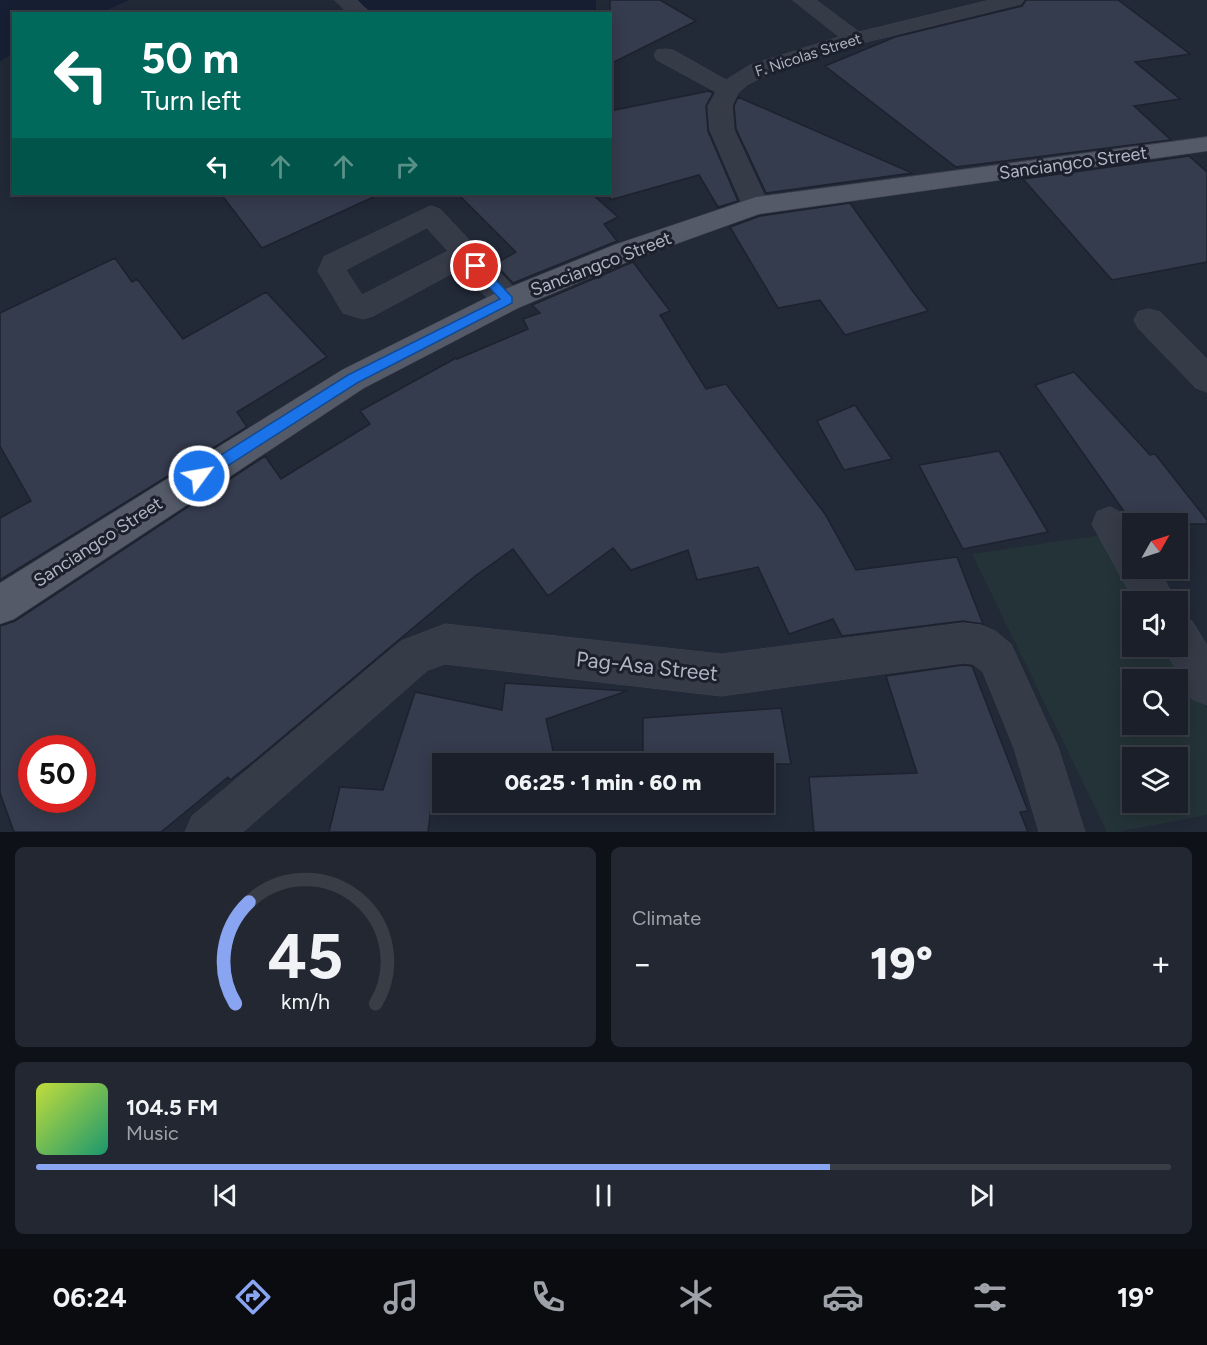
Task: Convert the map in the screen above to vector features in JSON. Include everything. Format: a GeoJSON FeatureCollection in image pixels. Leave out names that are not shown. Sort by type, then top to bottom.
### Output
{"type":"FeatureCollection","features":[{"type":"Feature","properties":{"kind":"main road","name":"Sanciangco Street"},"geometry":{"type":"LineString","coordinates":[[0,605],[353,379],[508,300],[624,252],[756,206],[1207,144]]}},
{"type":"Feature","properties":{"kind":"street"},"geometry":{"type":"LineString","coordinates":[[345,0],[359,12]]}},
{"type":"Feature","properties":{"kind":"street"},"geometry":{"type":"LineString","coordinates":[[802,0],[855,39]]}},
{"type":"Feature","properties":{"kind":"street","name":"F. Nicolas Street"},"geometry":{"type":"LineString","coordinates":[[728,90],[739,80],[758,70],[855,39],[1014,0]]}},
{"type":"Feature","properties":{"kind":"street"},"geometry":{"type":"LineString","coordinates":[[665,55],[728,90],[720,106],[722,130],[756,206]]}},
{"type":"Feature","properties":{"kind":"street"},"geometry":{"type":"LineString","coordinates":[[465,254],[363,308],[353,305],[332,272],[334,264],[437,205],[465,254],[508,300]]}},
{"type":"Feature","properties":{"kind":"street"},"geometry":{"type":"LineString","coordinates":[[1149,320],[1207,379]]}},
{"type":"Feature","properties":{"kind":"street"},"geometry":{"type":"LineString","coordinates":[[1110,524],[1122,544]]}},
{"type":"Feature","properties":{"kind":"street","name":"Pag-Asa Street"},"geometry":{"type":"LineString","coordinates":[[208,832],[415,655],[445,644],[721,675],[963,643],[981,645],[997,657],[1036,747],[1062,832]]}},
{"type":"Feature","properties":{"kind":"street"},"geometry":{"type":"LineString","coordinates":[[1188,652],[1207,684]]}},
{"type":"Feature","properties":{"kind":"shaded area"},"geometry":{"type":"Polygon","coordinates":[[[1101,535],[1122,569],[1122,579],[1128,579],[1136,591],[1122,591],[1122,657],[1175,657],[1182,669],[1122,669],[1122,735],[1188,735],[1188,678],[1207,709],[1207,815],[1118,832],[1107,832],[972,554],[1101,535]]]}},
{"type":"Feature","properties":{"kind":"water"},"geometry":{"type":"Polygon","coordinates":[[[0,0],[129,0],[102,12],[12,12],[12,55],[0,61],[0,0]]]}},
{"type":"Feature","properties":{"kind":"water"},"geometry":{"type":"Polygon","coordinates":[[[353,0],[596,0],[596,12],[373,12],[353,0]]]}},
{"type":"Feature","properties":{"kind":"building"},"geometry":{"type":"Polygon","coordinates":[[[610,0],[660,0],[696,21],[612,63],[612,12],[610,12],[610,0]]]}},
{"type":"Feature","properties":{"kind":"building"},"geometry":{"type":"Polygon","coordinates":[[[1026,0],[1118,0],[1190,54],[1135,62],[1180,99],[1134,106],[1171,140],[956,167],[825,66],[895,37],[1022,6],[1026,0]]]}},
{"type":"Feature","properties":{"kind":"building"},"geometry":{"type":"Polygon","coordinates":[[[709,91],[713,93],[706,106],[708,131],[738,201],[718,207],[699,175],[610,200],[610,195],[612,195],[612,111],[709,91]]]}},
{"type":"Feature","properties":{"kind":"building"},"geometry":{"type":"Polygon","coordinates":[[[738,97],[912,173],[766,193],[736,129],[734,106],[738,97]]]}},
{"type":"Feature","properties":{"kind":"building"},"geometry":{"type":"Polygon","coordinates":[[[1189,156],[1207,172],[1207,262],[1112,280],[1023,179],[1189,156]]]}},
{"type":"Feature","properties":{"kind":"building"},"geometry":{"type":"Polygon","coordinates":[[[222,195],[378,195],[262,248],[222,195]]]}},
{"type":"Feature","properties":{"kind":"building"},"geometry":{"type":"Polygon","coordinates":[[[459,195],[593,195],[618,217],[604,224],[617,241],[513,283],[495,264],[516,252],[459,195]]]}},
{"type":"Feature","properties":{"kind":"building"},"geometry":{"type":"Polygon","coordinates":[[[850,203],[928,311],[845,335],[820,300],[778,308],[730,227],[760,216],[850,203]]]}},
{"type":"Feature","properties":{"kind":"building"},"geometry":{"type":"Polygon","coordinates":[[[115,258],[132,282],[137,279],[183,339],[266,292],[327,357],[237,412],[247,427],[0,580],[0,518],[31,501],[0,446],[0,313],[115,258]]]}},
{"type":"Feature","properties":{"kind":"building"},"geometry":{"type":"Polygon","coordinates":[[[633,262],[670,311],[660,315],[706,389],[726,384],[825,514],[856,570],[957,557],[983,624],[963,621],[842,636],[833,619],[789,634],[758,567],[697,580],[688,550],[631,570],[613,548],[548,596],[513,549],[475,576],[253,762],[230,780],[228,777],[161,832],[14,832],[0,793],[0,626],[15,621],[265,456],[281,479],[370,424],[360,411],[456,358],[528,329],[523,319],[540,313],[532,305],[633,262]]]}},
{"type":"Feature","properties":{"kind":"building"},"geometry":{"type":"Polygon","coordinates":[[[1074,372],[1150,455],[1155,454],[1207,520],[1207,524],[1188,524],[1188,513],[1125,513],[1035,385],[1074,372]]]}},
{"type":"Feature","properties":{"kind":"building"},"geometry":{"type":"Polygon","coordinates":[[[855,405],[892,459],[844,470],[817,421],[855,405]]]}},
{"type":"Feature","properties":{"kind":"building"},"geometry":{"type":"Polygon","coordinates":[[[999,451],[1048,532],[963,549],[919,465],[999,451]]]}},
{"type":"Feature","properties":{"kind":"building"},"geometry":{"type":"Polygon","coordinates":[[[963,665],[972,666],[1028,811],[1020,812],[1028,832],[814,832],[809,777],[917,773],[886,676],[963,665]]]}},
{"type":"Feature","properties":{"kind":"building"},"geometry":{"type":"Polygon","coordinates":[[[505,683],[627,691],[546,719],[554,753],[432,753],[432,798],[428,832],[329,832],[340,787],[383,790],[415,692],[502,710],[505,683]]]}},
{"type":"Feature","properties":{"kind":"building"},"geometry":{"type":"Polygon","coordinates":[[[781,708],[791,764],[774,764],[774,753],[643,753],[643,718],[781,708]]]}},
{"type":"Feature","properties":{"kind":"route"},"geometry":{"type":"LineString","coordinates":[[199,476],[353,379],[508,300],[476,266]]}}]}
